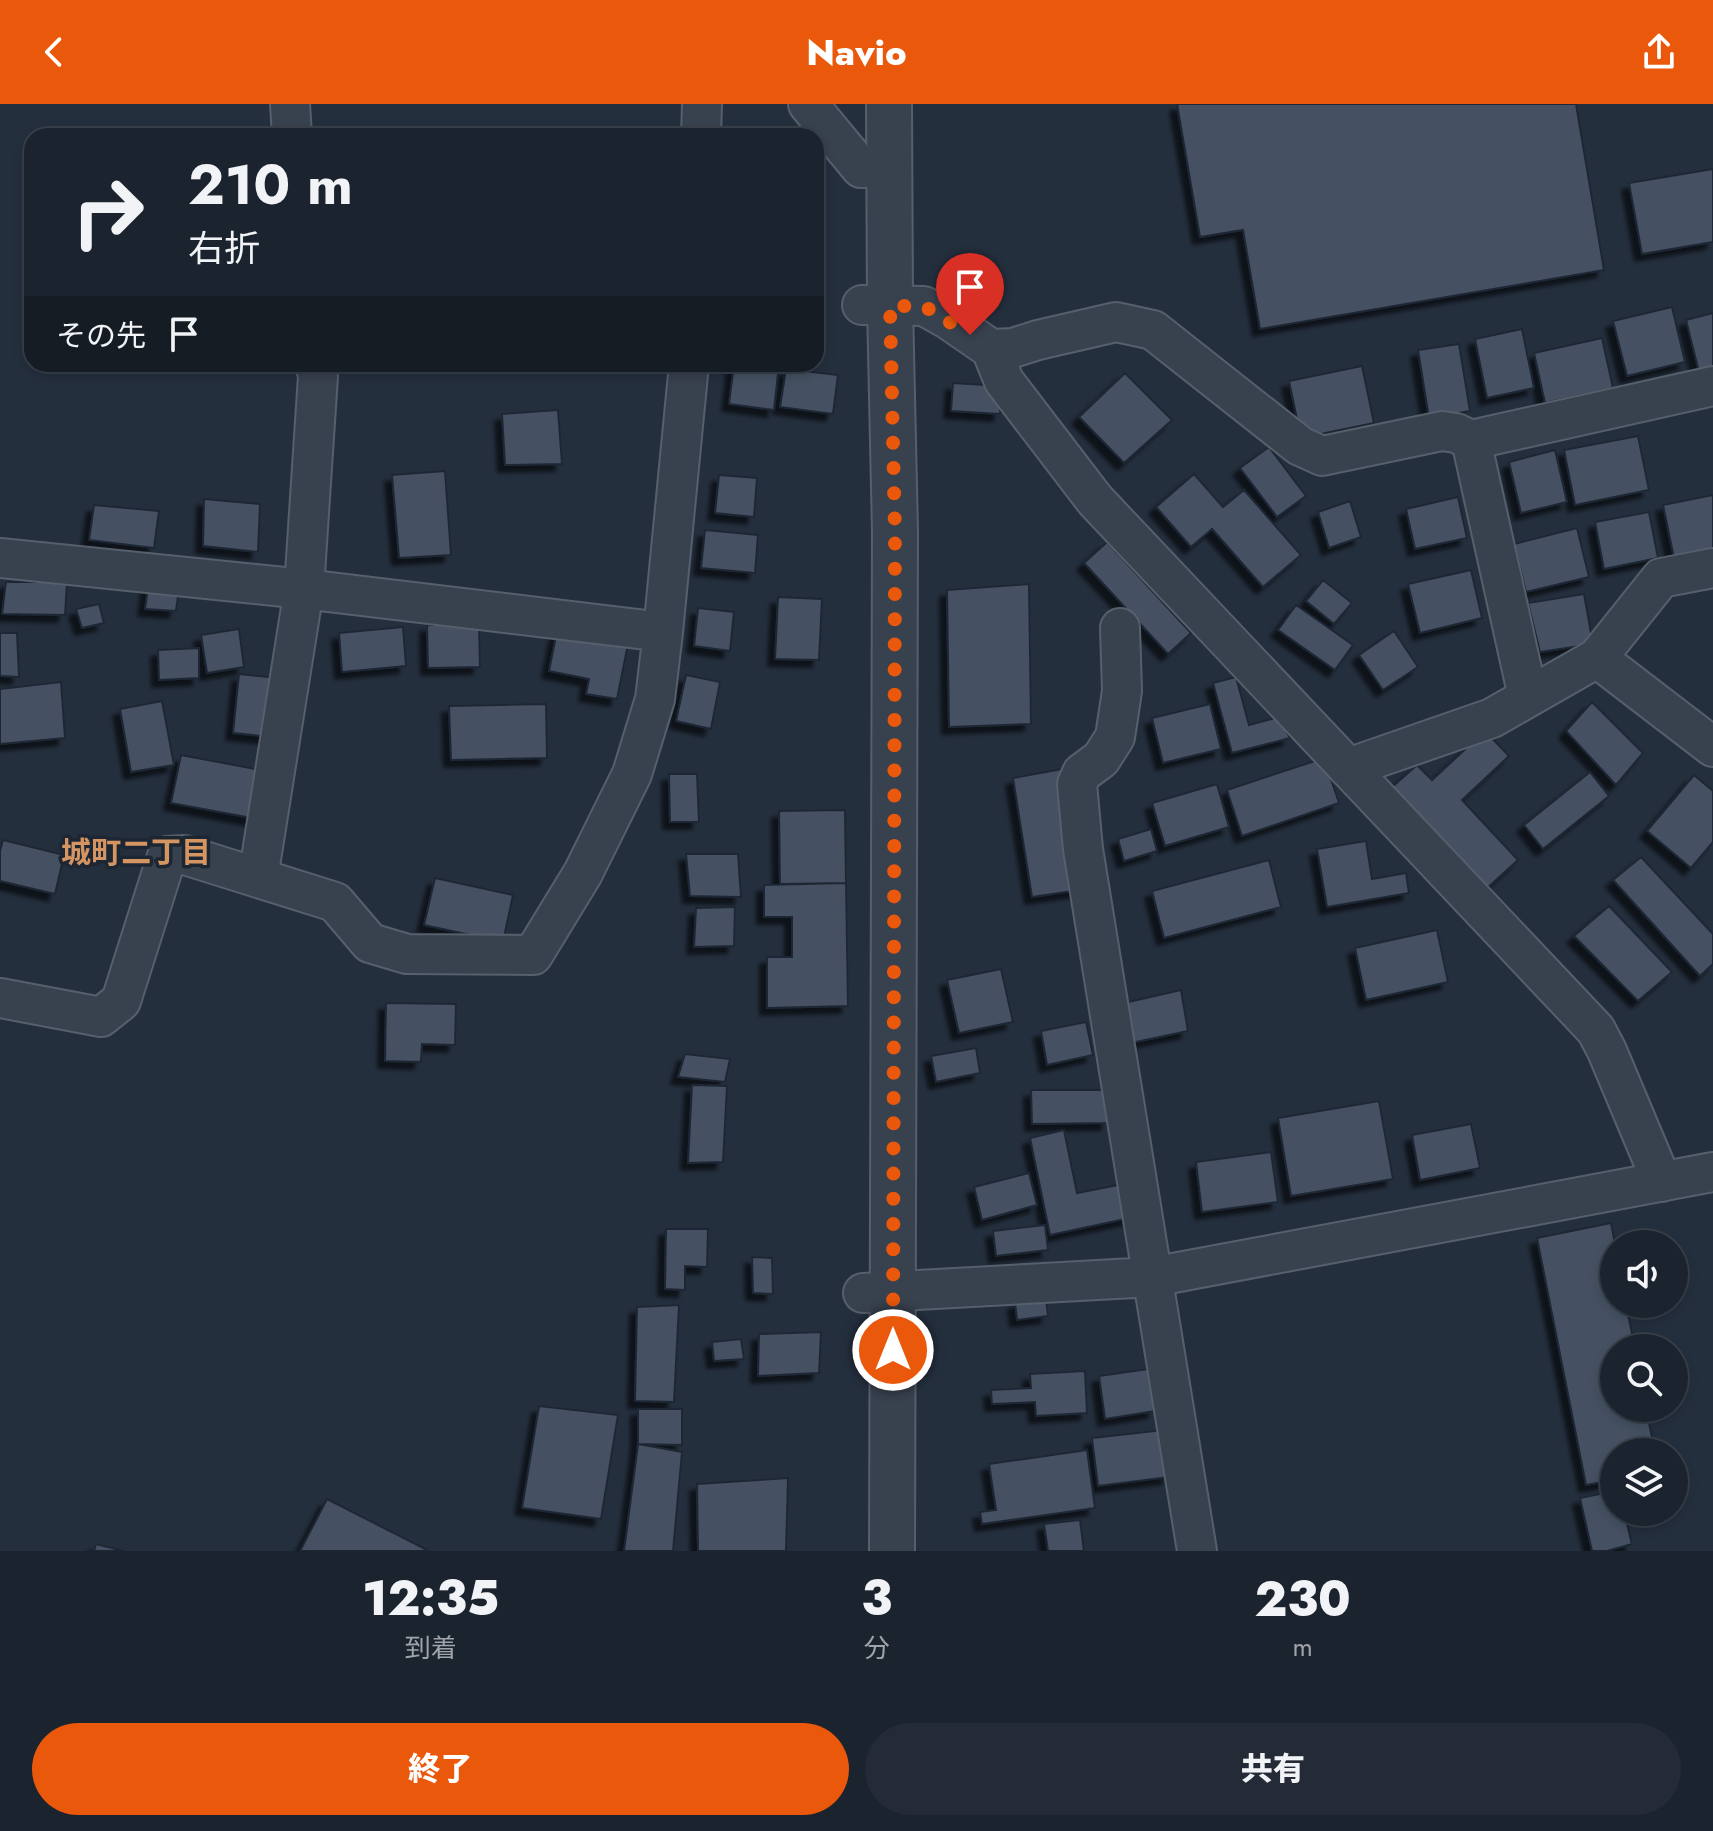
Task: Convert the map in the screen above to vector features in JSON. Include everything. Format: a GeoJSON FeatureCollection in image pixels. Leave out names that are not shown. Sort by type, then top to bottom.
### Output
{"type":"FeatureCollection","features":[{"type":"Feature","properties":{"kind":"street"},"geometry":{"type":"LineString","coordinates":[[290,104],[292,128]]}},
{"type":"Feature","properties":{"kind":"street"},"geometry":{"type":"LineString","coordinates":[[701,128],[702,104]]}},
{"type":"Feature","properties":{"kind":"street"},"geometry":{"type":"LineString","coordinates":[[808,104],[875,168]]}},
{"type":"Feature","properties":{"kind":"street"},"geometry":{"type":"LineString","coordinates":[[860,104],[875,168]]}},
{"type":"Feature","properties":{"kind":"street"},"geometry":{"type":"LineString","coordinates":[[889,104],[875,168],[878,1293],[892,1551]]}},
{"type":"Feature","properties":{"kind":"street"},"geometry":{"type":"LineString","coordinates":[[876,305],[924,306],[991,349],[1004,381],[1095,500],[1596,1030],[1662,1182]]}},
{"type":"Feature","properties":{"kind":"street"},"geometry":{"type":"LineString","coordinates":[[991,349],[1013,348],[1116,322],[1153,330],[1300,446],[1322,456],[1442,431],[1471,440],[1712,391]]}},
{"type":"Feature","properties":{"kind":"street"},"geometry":{"type":"LineString","coordinates":[[258,878],[304,589],[317,372]]}},
{"type":"Feature","properties":{"kind":"street"},"geometry":{"type":"LineString","coordinates":[[0,998],[101,1017],[121,1001],[167,856],[185,855],[335,902],[370,943],[407,954],[533,955],[583,873],[632,774],[655,699],[688,372]]}},
{"type":"Feature","properties":{"kind":"street"},"geometry":{"type":"LineString","coordinates":[[1471,440],[1528,697]]}},
{"type":"Feature","properties":{"kind":"street"},"geometry":{"type":"LineString","coordinates":[[0,558],[304,589],[663,632]]}},
{"type":"Feature","properties":{"kind":"street"},"geometry":{"type":"LineString","coordinates":[[1348,768],[1492,718],[1597,658],[1661,578],[1713,568]]}},
{"type":"Feature","properties":{"kind":"street"},"geometry":{"type":"LineString","coordinates":[[1120,628],[1122,691],[1115,737],[1101,759],[1082,773],[1077,784],[1083,849],[1197,1551]]}},
{"type":"Feature","properties":{"kind":"street"},"geometry":{"type":"LineString","coordinates":[[1597,658],[1713,747]]}},
{"type":"Feature","properties":{"kind":"street"},"geometry":{"type":"LineString","coordinates":[[878,1293],[1152,1277],[1713,1172]]}},
{"type":"Feature","properties":{"kind":"street"},"geometry":{"type":"LineString","coordinates":[[862,1551],[878,1293]]}},
{"type":"Feature","properties":{"kind":"building"},"geometry":{"type":"Polygon","coordinates":[[[1177,104],[1576,104],[1604,270],[1260,329],[1243,230],[1200,237],[1177,104]]]}},
{"type":"Feature","properties":{"kind":"building"},"geometry":{"type":"Polygon","coordinates":[[[1713,169],[1713,242],[1642,254],[1629,183],[1713,169]]]}},
{"type":"Feature","properties":{"kind":"building"},"geometry":{"type":"Polygon","coordinates":[[[1672,307],[1685,362],[1627,376],[1613,321],[1672,307]]]}},
{"type":"Feature","properties":{"kind":"building"},"geometry":{"type":"Polygon","coordinates":[[[1713,313],[1713,373],[1700,376],[1686,320],[1713,313]]]}},
{"type":"Feature","properties":{"kind":"building"},"geometry":{"type":"Polygon","coordinates":[[[1522,329],[1534,388],[1487,398],[1475,339],[1522,329]]]}},
{"type":"Feature","properties":{"kind":"building"},"geometry":{"type":"Polygon","coordinates":[[[1602,338],[1613,388],[1545,403],[1534,353],[1602,338]]]}},
{"type":"Feature","properties":{"kind":"building"},"geometry":{"type":"Polygon","coordinates":[[[1459,344],[1470,411],[1429,418],[1418,350],[1459,344]]]}},
{"type":"Feature","properties":{"kind":"building"},"geometry":{"type":"Polygon","coordinates":[[[1362,366],[1374,423],[1301,438],[1289,381],[1362,366]]]}},
{"type":"Feature","properties":{"kind":"building"},"geometry":{"type":"Polygon","coordinates":[[[733,372],[778,372],[774,410],[729,404],[733,372]]]}},
{"type":"Feature","properties":{"kind":"building"},"geometry":{"type":"Polygon","coordinates":[[[786,372],[838,375],[833,414],[780,407],[786,372]]]}},
{"type":"Feature","properties":{"kind":"building"},"geometry":{"type":"Polygon","coordinates":[[[1125,373],[1172,420],[1124,463],[1079,417],[1125,373]]]}},
{"type":"Feature","properties":{"kind":"building"},"geometry":{"type":"Polygon","coordinates":[[[953,383],[1002,386],[1000,414],[951,411],[953,383]]]}},
{"type":"Feature","properties":{"kind":"building"},"geometry":{"type":"Polygon","coordinates":[[[558,410],[562,464],[505,465],[502,414],[558,410]]]}},
{"type":"Feature","properties":{"kind":"building"},"geometry":{"type":"Polygon","coordinates":[[[1638,436],[1649,490],[1575,505],[1564,450],[1638,436]]]}},
{"type":"Feature","properties":{"kind":"building"},"geometry":{"type":"Polygon","coordinates":[[[1269,447],[1306,496],[1277,517],[1240,468],[1269,447]]]}},
{"type":"Feature","properties":{"kind":"building"},"geometry":{"type":"Polygon","coordinates":[[[1555,450],[1567,502],[1521,513],[1509,462],[1555,450]]]}},
{"type":"Feature","properties":{"kind":"building"},"geometry":{"type":"Polygon","coordinates":[[[445,471],[451,555],[399,558],[392,475],[445,471]]]}},
{"type":"Feature","properties":{"kind":"building"},"geometry":{"type":"Polygon","coordinates":[[[1194,474],[1223,507],[1244,490],[1301,555],[1263,587],[1212,529],[1191,547],[1156,507],[1194,474]]]}},
{"type":"Feature","properties":{"kind":"building"},"geometry":{"type":"Polygon","coordinates":[[[719,475],[757,478],[754,517],[715,513],[719,475]]]}},
{"type":"Feature","properties":{"kind":"building"},"geometry":{"type":"Polygon","coordinates":[[[1713,495],[1713,551],[1674,558],[1663,505],[1713,495]]]}},
{"type":"Feature","properties":{"kind":"building"},"geometry":{"type":"Polygon","coordinates":[[[1458,497],[1467,538],[1415,549],[1406,509],[1458,497]]]}},
{"type":"Feature","properties":{"kind":"building"},"geometry":{"type":"Polygon","coordinates":[[[204,499],[260,504],[258,552],[203,546],[204,499]]]}},
{"type":"Feature","properties":{"kind":"building"},"geometry":{"type":"Polygon","coordinates":[[[1350,501],[1361,537],[1329,548],[1318,512],[1350,501]]]}},
{"type":"Feature","properties":{"kind":"building"},"geometry":{"type":"Polygon","coordinates":[[[94,505],[159,511],[154,548],[89,540],[94,505]]]}},
{"type":"Feature","properties":{"kind":"building"},"geometry":{"type":"Polygon","coordinates":[[[1649,512],[1658,558],[1604,569],[1595,522],[1649,512]]]}},
{"type":"Feature","properties":{"kind":"building"},"geometry":{"type":"Polygon","coordinates":[[[1577,528],[1589,577],[1526,592],[1514,544],[1577,528]]]}},
{"type":"Feature","properties":{"kind":"building"},"geometry":{"type":"Polygon","coordinates":[[[705,530],[758,535],[755,573],[701,568],[705,530]]]}},
{"type":"Feature","properties":{"kind":"building"},"geometry":{"type":"Polygon","coordinates":[[[1107,542],[1191,633],[1168,654],[1084,563],[1107,542]]]}},
{"type":"Feature","properties":{"kind":"building"},"geometry":{"type":"Polygon","coordinates":[[[1471,570],[1482,618],[1420,633],[1408,584],[1471,570]]]}},
{"type":"Feature","properties":{"kind":"building"},"geometry":{"type":"Polygon","coordinates":[[[149,579],[180,582],[176,611],[145,609],[149,579]]]}},
{"type":"Feature","properties":{"kind":"building"},"geometry":{"type":"Polygon","coordinates":[[[1323,580],[1352,603],[1334,624],[1306,601],[1323,580]]]}},
{"type":"Feature","properties":{"kind":"building"},"geometry":{"type":"Polygon","coordinates":[[[6,582],[67,582],[65,615],[2,614],[6,582]]]}},
{"type":"Feature","properties":{"kind":"building"},"geometry":{"type":"Polygon","coordinates":[[[1029,584],[1031,724],[949,727],[947,590],[1029,584]]]}},
{"type":"Feature","properties":{"kind":"building"},"geometry":{"type":"Polygon","coordinates":[[[1584,594],[1593,644],[1540,652],[1528,603],[1584,594]]]}},
{"type":"Feature","properties":{"kind":"building"},"geometry":{"type":"Polygon","coordinates":[[[778,597],[822,599],[819,660],[775,659],[778,597]]]}},
{"type":"Feature","properties":{"kind":"building"},"geometry":{"type":"Polygon","coordinates":[[[99,604],[104,623],[82,628],[76,609],[99,604]]]}},
{"type":"Feature","properties":{"kind":"building"},"geometry":{"type":"Polygon","coordinates":[[[1296,605],[1353,645],[1335,670],[1278,630],[1296,605]]]}},
{"type":"Feature","properties":{"kind":"building"},"geometry":{"type":"Polygon","coordinates":[[[698,608],[734,612],[730,651],[694,646],[698,608]]]}},
{"type":"Feature","properties":{"kind":"building"},"geometry":{"type":"Polygon","coordinates":[[[479,624],[480,667],[428,668],[427,625],[479,624]]]}},
{"type":"Feature","properties":{"kind":"building"},"geometry":{"type":"Polygon","coordinates":[[[403,627],[406,666],[342,672],[339,633],[403,627]]]}},
{"type":"Feature","properties":{"kind":"building"},"geometry":{"type":"Polygon","coordinates":[[[239,629],[244,667],[207,673],[201,635],[239,629]]]}},
{"type":"Feature","properties":{"kind":"building"},"geometry":{"type":"Polygon","coordinates":[[[557,631],[628,644],[617,699],[586,694],[589,679],[549,671],[557,631]]]}},
{"type":"Feature","properties":{"kind":"building"},"geometry":{"type":"Polygon","coordinates":[[[1394,631],[1418,667],[1383,690],[1359,655],[1394,631]]]}},
{"type":"Feature","properties":{"kind":"building"},"geometry":{"type":"Polygon","coordinates":[[[0,633],[17,633],[19,677],[0,676],[0,633]]]}},
{"type":"Feature","properties":{"kind":"building"},"geometry":{"type":"Polygon","coordinates":[[[199,648],[199,678],[159,680],[158,650],[199,648]]]}},
{"type":"Feature","properties":{"kind":"building"},"geometry":{"type":"Polygon","coordinates":[[[239,674],[277,678],[272,737],[233,733],[239,674]]]}},
{"type":"Feature","properties":{"kind":"building"},"geometry":{"type":"Polygon","coordinates":[[[686,675],[720,682],[711,729],[676,721],[686,675]]]}},
{"type":"Feature","properties":{"kind":"building"},"geometry":{"type":"Polygon","coordinates":[[[1236,677],[1249,725],[1279,717],[1290,738],[1232,753],[1213,683],[1236,677]]]}},
{"type":"Feature","properties":{"kind":"building"},"geometry":{"type":"Polygon","coordinates":[[[61,682],[65,738],[0,744],[0,689],[61,682]]]}},
{"type":"Feature","properties":{"kind":"building"},"geometry":{"type":"Polygon","coordinates":[[[162,701],[174,765],[131,772],[120,709],[162,701]]]}},
{"type":"Feature","properties":{"kind":"building"},"geometry":{"type":"Polygon","coordinates":[[[1592,702],[1643,753],[1616,785],[1566,731],[1592,702]]]}},
{"type":"Feature","properties":{"kind":"building"},"geometry":{"type":"Polygon","coordinates":[[[546,704],[547,758],[451,760],[449,706],[546,704]]]}},
{"type":"Feature","properties":{"kind":"building"},"geometry":{"type":"Polygon","coordinates":[[[1210,704],[1221,749],[1163,763],[1152,718],[1210,704]]]}},
{"type":"Feature","properties":{"kind":"building"},"geometry":{"type":"Polygon","coordinates":[[[1485,731],[1509,756],[1462,800],[1518,860],[1485,890],[1391,788],[1417,765],[1432,780],[1485,731]]]}},
{"type":"Feature","properties":{"kind":"building"},"geometry":{"type":"Polygon","coordinates":[[[181,755],[266,771],[257,819],[171,803],[181,755]]]}},
{"type":"Feature","properties":{"kind":"building"},"geometry":{"type":"Polygon","coordinates":[[[1324,758],[1339,803],[1242,836],[1227,790],[1324,758]]]}},
{"type":"Feature","properties":{"kind":"building"},"geometry":{"type":"Polygon","coordinates":[[[1062,769],[1080,890],[1032,897],[1013,778],[1062,769]]]}},
{"type":"Feature","properties":{"kind":"building"},"geometry":{"type":"Polygon","coordinates":[[[1590,772],[1609,796],[1543,849],[1524,825],[1590,772]]]}},
{"type":"Feature","properties":{"kind":"building"},"geometry":{"type":"Polygon","coordinates":[[[669,774],[697,774],[699,822],[670,822],[669,774]]]}},
{"type":"Feature","properties":{"kind":"building"},"geometry":{"type":"Polygon","coordinates":[[[1694,775],[1713,791],[1713,842],[1691,868],[1647,831],[1694,775]]]}},
{"type":"Feature","properties":{"kind":"building"},"geometry":{"type":"Polygon","coordinates":[[[1217,784],[1229,827],[1165,846],[1152,803],[1217,784]]]}},
{"type":"Feature","properties":{"kind":"building"},"geometry":{"type":"Polygon","coordinates":[[[845,810],[846,883],[780,884],[779,811],[845,810]]]}},
{"type":"Feature","properties":{"kind":"building"},"geometry":{"type":"Polygon","coordinates":[[[1151,829],[1157,851],[1124,861],[1118,839],[1151,829]]]}},
{"type":"Feature","properties":{"kind":"building"},"geometry":{"type":"Polygon","coordinates":[[[3,840],[64,855],[55,894],[0,881],[3,840]]]}},
{"type":"Feature","properties":{"kind":"building"},"geometry":{"type":"Polygon","coordinates":[[[1366,841],[1372,879],[1406,873],[1409,893],[1327,907],[1317,849],[1366,841]]]}},
{"type":"Feature","properties":{"kind":"building"},"geometry":{"type":"Polygon","coordinates":[[[686,854],[738,854],[741,897],[690,896],[686,854]]]}},
{"type":"Feature","properties":{"kind":"building"},"geometry":{"type":"Polygon","coordinates":[[[1641,857],[1713,934],[1713,964],[1700,976],[1613,880],[1641,857]]]}},
{"type":"Feature","properties":{"kind":"building"},"geometry":{"type":"Polygon","coordinates":[[[1269,860],[1281,907],[1164,938],[1152,891],[1269,860]]]}},
{"type":"Feature","properties":{"kind":"building"},"geometry":{"type":"Polygon","coordinates":[[[435,878],[513,895],[503,942],[424,925],[435,878]]]}},
{"type":"Feature","properties":{"kind":"building"},"geometry":{"type":"Polygon","coordinates":[[[846,883],[848,1006],[767,1008],[767,957],[792,957],[792,917],[764,917],[764,885],[846,883]]]}},
{"type":"Feature","properties":{"kind":"building"},"geometry":{"type":"Polygon","coordinates":[[[1609,906],[1672,972],[1638,1001],[1574,936],[1609,906]]]}},
{"type":"Feature","properties":{"kind":"building"},"geometry":{"type":"Polygon","coordinates":[[[735,907],[734,946],[694,947],[696,908],[735,907]]]}},
{"type":"Feature","properties":{"kind":"building"},"geometry":{"type":"Polygon","coordinates":[[[1437,930],[1448,982],[1366,1000],[1355,948],[1437,930]]]}},
{"type":"Feature","properties":{"kind":"building"},"geometry":{"type":"Polygon","coordinates":[[[1001,969],[1013,1022],[959,1033],[947,980],[1001,969]]]}},
{"type":"Feature","properties":{"kind":"building"},"geometry":{"type":"Polygon","coordinates":[[[1181,990],[1188,1031],[1131,1043],[1124,1003],[1181,990]]]}},
{"type":"Feature","properties":{"kind":"building"},"geometry":{"type":"Polygon","coordinates":[[[386,1003],[456,1004],[455,1045],[422,1044],[421,1062],[385,1061],[386,1003]]]}},
{"type":"Feature","properties":{"kind":"building"},"geometry":{"type":"Polygon","coordinates":[[[1086,1022],[1093,1055],[1047,1065],[1041,1031],[1086,1022]]]}},
{"type":"Feature","properties":{"kind":"building"},"geometry":{"type":"Polygon","coordinates":[[[976,1048],[980,1073],[936,1082],[931,1056],[976,1048]]]}},
{"type":"Feature","properties":{"kind":"building"},"geometry":{"type":"Polygon","coordinates":[[[685,1054],[730,1059],[725,1082],[678,1077],[685,1054]]]}},
{"type":"Feature","properties":{"kind":"building"},"geometry":{"type":"Polygon","coordinates":[[[692,1085],[727,1086],[723,1162],[688,1163],[692,1085]]]}},
{"type":"Feature","properties":{"kind":"building"},"geometry":{"type":"Polygon","coordinates":[[[1031,1090],[1106,1090],[1108,1123],[1032,1124],[1031,1090]]]}},
{"type":"Feature","properties":{"kind":"building"},"geometry":{"type":"Polygon","coordinates":[[[1379,1101],[1393,1179],[1291,1196],[1278,1118],[1379,1101]]]}},
{"type":"Feature","properties":{"kind":"building"},"geometry":{"type":"Polygon","coordinates":[[[1471,1124],[1480,1168],[1420,1180],[1412,1135],[1471,1124]]]}},
{"type":"Feature","properties":{"kind":"building"},"geometry":{"type":"Polygon","coordinates":[[[1064,1130],[1077,1193],[1123,1184],[1130,1218],[1050,1235],[1030,1138],[1064,1130]]]}},
{"type":"Feature","properties":{"kind":"building"},"geometry":{"type":"Polygon","coordinates":[[[1271,1152],[1278,1202],[1202,1212],[1196,1162],[1271,1152]]]}},
{"type":"Feature","properties":{"kind":"building"},"geometry":{"type":"Polygon","coordinates":[[[1029,1173],[1037,1205],[982,1220],[974,1187],[1029,1173]]]}},
{"type":"Feature","properties":{"kind":"building"},"geometry":{"type":"Polygon","coordinates":[[[1611,1223],[1612,1230],[1600,1230],[1600,1318],[1629,1318],[1632,1334],[1600,1334],[1600,1422],[1649,1422],[1652,1438],[1600,1438],[1600,1482],[1586,1485],[1537,1238],[1611,1223]]]}},
{"type":"Feature","properties":{"kind":"building"},"geometry":{"type":"Polygon","coordinates":[[[1045,1225],[1048,1250],[996,1256],[993,1231],[1045,1225]]]}},
{"type":"Feature","properties":{"kind":"building"},"geometry":{"type":"Polygon","coordinates":[[[666,1229],[708,1229],[707,1267],[685,1266],[685,1290],[665,1289],[666,1229]]]}},
{"type":"Feature","properties":{"kind":"building"},"geometry":{"type":"Polygon","coordinates":[[[752,1257],[772,1258],[773,1294],[753,1293],[752,1257]]]}},
{"type":"Feature","properties":{"kind":"building"},"geometry":{"type":"Polygon","coordinates":[[[1046,1298],[1048,1316],[1017,1320],[1015,1302],[1046,1298]]]}},
{"type":"Feature","properties":{"kind":"building"},"geometry":{"type":"Polygon","coordinates":[[[679,1305],[674,1402],[635,1401],[637,1307],[679,1305]]]}},
{"type":"Feature","properties":{"kind":"building"},"geometry":{"type":"Polygon","coordinates":[[[821,1332],[819,1373],[758,1376],[759,1334],[821,1332]]]}},
{"type":"Feature","properties":{"kind":"building"},"geometry":{"type":"Polygon","coordinates":[[[741,1339],[744,1359],[714,1361],[712,1342],[741,1339]]]}},
{"type":"Feature","properties":{"kind":"building"},"geometry":{"type":"Polygon","coordinates":[[[1148,1369],[1155,1411],[1105,1419],[1099,1376],[1148,1369]]]}},
{"type":"Feature","properties":{"kind":"building"},"geometry":{"type":"Polygon","coordinates":[[[1085,1371],[1087,1413],[1036,1416],[1035,1402],[992,1404],[991,1390],[1031,1388],[1030,1374],[1085,1371]]]}},
{"type":"Feature","properties":{"kind":"building"},"geometry":{"type":"Polygon","coordinates":[[[539,1406],[618,1415],[601,1519],[522,1508],[539,1406]]]}},
{"type":"Feature","properties":{"kind":"building"},"geometry":{"type":"Polygon","coordinates":[[[638,1409],[682,1409],[682,1445],[638,1444],[638,1409]]]}},
{"type":"Feature","properties":{"kind":"building"},"geometry":{"type":"Polygon","coordinates":[[[1164,1430],[1169,1477],[1098,1486],[1092,1438],[1164,1430]]]}},
{"type":"Feature","properties":{"kind":"building"},"geometry":{"type":"Polygon","coordinates":[[[638,1444],[682,1452],[673,1551],[624,1551],[638,1444]]]}},
{"type":"Feature","properties":{"kind":"building"},"geometry":{"type":"Polygon","coordinates":[[[1087,1450],[1095,1508],[982,1524],[980,1512],[996,1510],[989,1464],[1087,1450]]]}},
{"type":"Feature","properties":{"kind":"building"},"geometry":{"type":"Polygon","coordinates":[[[788,1478],[786,1551],[698,1551],[697,1484],[788,1478]]]}},
{"type":"Feature","properties":{"kind":"building"},"geometry":{"type":"Polygon","coordinates":[[[1600,1494],[1600,1526],[1628,1526],[1632,1544],[1607,1551],[1592,1551],[1580,1498],[1600,1494]]]}},
{"type":"Feature","properties":{"kind":"building"},"geometry":{"type":"Polygon","coordinates":[[[327,1499],[429,1551],[300,1551],[327,1499]]]}},
{"type":"Feature","properties":{"kind":"building"},"geometry":{"type":"Polygon","coordinates":[[[1080,1520],[1084,1551],[1048,1551],[1044,1524],[1080,1520]]]}},
{"type":"Feature","properties":{"kind":"building"},"geometry":{"type":"Polygon","coordinates":[[[96,1544],[124,1551],[94,1551],[96,1544]]]}},
{"type":"Feature","properties":{"kind":"district","name":"城町二丁目"},"geometry":{"type":"Point","coordinates":[136,852]}},
{"type":"Feature","properties":{"kind":"route"},"geometry":{"type":"LineString","coordinates":[[893,1350],[895,532],[890,306],[924,306],[970,335]]}}]}
